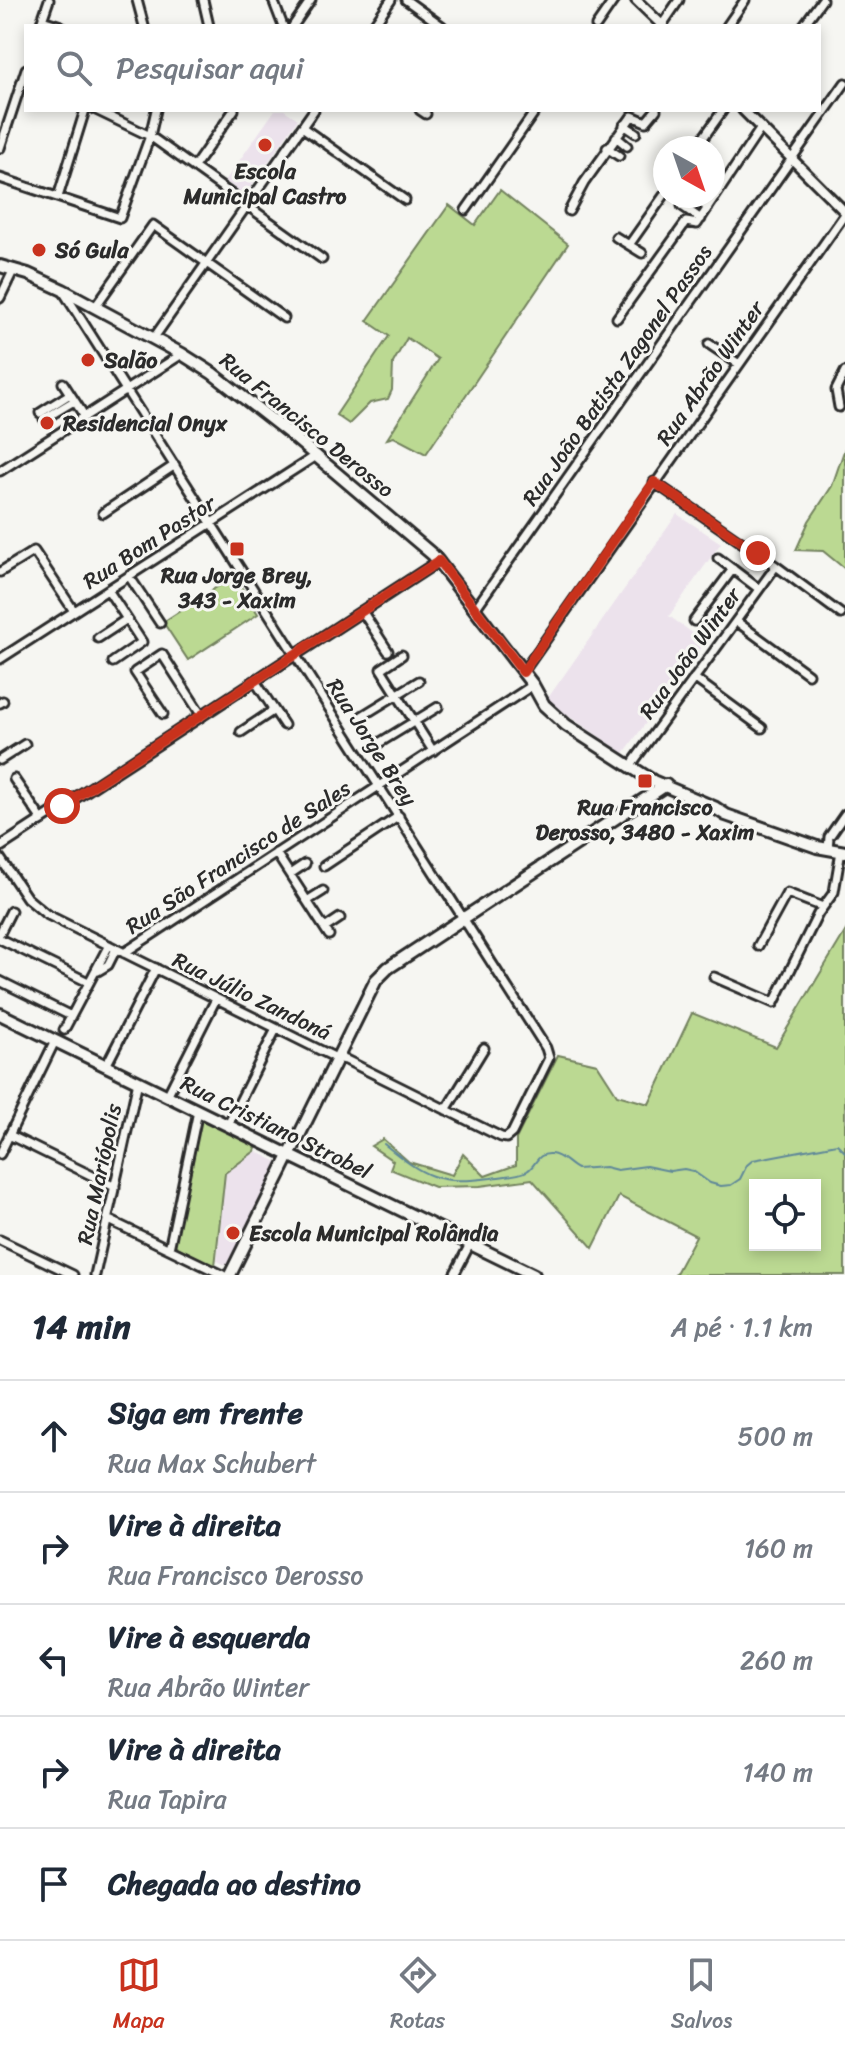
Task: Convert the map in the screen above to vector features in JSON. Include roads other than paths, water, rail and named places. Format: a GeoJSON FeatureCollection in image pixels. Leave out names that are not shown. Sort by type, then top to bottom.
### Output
{"type":"FeatureCollection","features":[{"type":"Feature","properties":{"kind":"main road","name":"Rua Francisco Derosso"},"geometry":{"type":"LineString","coordinates":[[0,266],[63,290],[212,373],[317,455],[439,561],[533,685],[566,718],[666,785]]}},
{"type":"Feature","properties":{"kind":"main road","name":"Rua Francisco Derosso"},"geometry":{"type":"LineString","coordinates":[[533,685],[544,705],[562,722],[653,781],[745,824],[843,852]]}},
{"type":"Feature","properties":{"kind":"main road"},"geometry":{"type":"LineString","coordinates":[[230,1275],[367,994],[382,974],[666,785]]}},
{"type":"Feature","properties":{"kind":"main road","name":"Rua Cristiano Strobel"},"geometry":{"type":"LineString","coordinates":[[0,1014],[534,1275]]}},
{"type":"Feature","properties":{"kind":"street"},"geometry":{"type":"LineString","coordinates":[[41,23],[49,0]]}},
{"type":"Feature","properties":{"kind":"street"},"geometry":{"type":"LineString","coordinates":[[137,0],[143,24]]}},
{"type":"Feature","properties":{"kind":"street"},"geometry":{"type":"LineString","coordinates":[[203,0],[209,24]]}},
{"type":"Feature","properties":{"kind":"street"},"geometry":{"type":"LineString","coordinates":[[273,0],[282,24]]}},
{"type":"Feature","properties":{"kind":"street"},"geometry":{"type":"LineString","coordinates":[[297,24],[311,0]]}},
{"type":"Feature","properties":{"kind":"street"},"geometry":{"type":"LineString","coordinates":[[374,24],[391,0]]}},
{"type":"Feature","properties":{"kind":"street"},"geometry":{"type":"LineString","coordinates":[[406,0],[439,24]]}},
{"type":"Feature","properties":{"kind":"street"},"geometry":{"type":"LineString","coordinates":[[597,24],[614,0]]}},
{"type":"Feature","properties":{"kind":"street"},"geometry":{"type":"LineString","coordinates":[[636,0],[660,24]]}},
{"type":"Feature","properties":{"kind":"street"},"geometry":{"type":"LineString","coordinates":[[663,24],[679,0]]}},
{"type":"Feature","properties":{"kind":"street"},"geometry":{"type":"LineString","coordinates":[[728,24],[745,0]]}},
{"type":"Feature","properties":{"kind":"street"},"geometry":{"type":"LineString","coordinates":[[804,24],[822,0]]}},
{"type":"Feature","properties":{"kind":"street","name":"Rua João Batista Zagonel Passos"},"geometry":{"type":"LineString","coordinates":[[475,609],[845,83]]}},
{"type":"Feature","properties":{"kind":"street"},"geometry":{"type":"LineString","coordinates":[[0,148],[24,84]]}},
{"type":"Feature","properties":{"kind":"street"},"geometry":{"type":"LineString","coordinates":[[58,197],[84,112]]}},
{"type":"Feature","properties":{"kind":"street"},"geometry":{"type":"LineString","coordinates":[[100,112],[150,136],[322,259]]}},
{"type":"Feature","properties":{"kind":"street"},"geometry":{"type":"LineString","coordinates":[[0,178],[120,218],[156,112]]}},
{"type":"Feature","properties":{"kind":"street"},"geometry":{"type":"LineString","coordinates":[[194,167],[233,112]]}},
{"type":"Feature","properties":{"kind":"street"},"geometry":{"type":"LineString","coordinates":[[153,339],[313,112]]}},
{"type":"Feature","properties":{"kind":"street"},"geometry":{"type":"LineString","coordinates":[[466,210],[535,112]]}},
{"type":"Feature","properties":{"kind":"street"},"geometry":{"type":"LineString","coordinates":[[569,211],[584,183],[624,125],[634,115],[648,121],[655,112]]}},
{"type":"Feature","properties":{"kind":"street"},"geometry":{"type":"LineString","coordinates":[[705,136],[722,112]]}},
{"type":"Feature","properties":{"kind":"street"},"geometry":{"type":"LineString","coordinates":[[746,112],[845,213]]}},
{"type":"Feature","properties":{"kind":"street"},"geometry":{"type":"LineString","coordinates":[[624,125],[636,133]]}},
{"type":"Feature","properties":{"kind":"street"},"geometry":{"type":"LineString","coordinates":[[302,127],[405,200]]}},
{"type":"Feature","properties":{"kind":"street"},"geometry":{"type":"LineString","coordinates":[[725,180],[761,128]]}},
{"type":"Feature","properties":{"kind":"street"},"geometry":{"type":"LineString","coordinates":[[616,137],[627,146]]}},
{"type":"Feature","properties":{"kind":"street"},"geometry":{"type":"LineString","coordinates":[[607,148],[619,156]]}},
{"type":"Feature","properties":{"kind":"street"},"geometry":{"type":"LineString","coordinates":[[629,245],[655,208]]}},
{"type":"Feature","properties":{"kind":"street"},"geometry":{"type":"LineString","coordinates":[[685,208],[701,219]]}},
{"type":"Feature","properties":{"kind":"street"},"geometry":{"type":"LineString","coordinates":[[617,318],[686,222],[696,226],[708,208]]}},
{"type":"Feature","properties":{"kind":"street","name":"Rua Abrão Winter"},"geometry":{"type":"LineString","coordinates":[[523,672],[845,213]]}},
{"type":"Feature","properties":{"kind":"street"},"geometry":{"type":"LineString","coordinates":[[95,307],[153,225],[284,318]]}},
{"type":"Feature","properties":{"kind":"street"},"geometry":{"type":"LineString","coordinates":[[616,237],[642,253]]}},
{"type":"Feature","properties":{"kind":"street"},"geometry":{"type":"LineString","coordinates":[[0,298],[14,269]]}},
{"type":"Feature","properties":{"kind":"street","name":"Rua Jorge Brey"},"geometry":{"type":"LineString","coordinates":[[63,290],[549,1054],[508,1137]]}},
{"type":"Feature","properties":{"kind":"street"},"geometry":{"type":"LineString","coordinates":[[709,344],[739,364]]}},
{"type":"Feature","properties":{"kind":"street"},"geometry":{"type":"LineString","coordinates":[[0,471],[182,354]]}},
{"type":"Feature","properties":{"kind":"street"},"geometry":{"type":"LineString","coordinates":[[839,407],[836,390],[845,372]]}},
{"type":"Feature","properties":{"kind":"street"},"geometry":{"type":"LineString","coordinates":[[63,383],[85,417]]}},
{"type":"Feature","properties":{"kind":"street"},"geometry":{"type":"LineString","coordinates":[[42,416],[72,397]]}},
{"type":"Feature","properties":{"kind":"street","name":"Rua Bom Pastor"},"geometry":{"type":"LineString","coordinates":[[0,659],[317,455]]}},
{"type":"Feature","properties":{"kind":"street"},"geometry":{"type":"LineString","coordinates":[[103,513],[175,465]]}},
{"type":"Feature","properties":{"kind":"street"},"geometry":{"type":"LineString","coordinates":[[654,482],[841,614]]}},
{"type":"Feature","properties":{"kind":"street"},"geometry":{"type":"LineString","coordinates":[[0,572],[34,551],[74,611]]}},
{"type":"Feature","properties":{"kind":"street"},"geometry":{"type":"LineString","coordinates":[[718,558],[759,589]]}},
{"type":"Feature","properties":{"kind":"street"},"geometry":{"type":"LineString","coordinates":[[0,847],[439,561]]}},
{"type":"Feature","properties":{"kind":"street","name":"Rua João Winter"},"geometry":{"type":"LineString","coordinates":[[634,761],[776,566]]}},
{"type":"Feature","properties":{"kind":"street"},"geometry":{"type":"LineString","coordinates":[[694,621],[733,569]]}},
{"type":"Feature","properties":{"kind":"street"},"geometry":{"type":"LineString","coordinates":[[129,576],[160,623]]}},
{"type":"Feature","properties":{"kind":"street"},"geometry":{"type":"LineString","coordinates":[[108,590],[142,642],[113,662]]}},
{"type":"Feature","properties":{"kind":"street"},"geometry":{"type":"LineString","coordinates":[[362,611],[388,651]]}},
{"type":"Feature","properties":{"kind":"street"},"geometry":{"type":"LineString","coordinates":[[98,638],[127,619]]}},
{"type":"Feature","properties":{"kind":"street"},"geometry":{"type":"LineString","coordinates":[[736,621],[808,674]]}},
{"type":"Feature","properties":{"kind":"street"},"geometry":{"type":"LineString","coordinates":[[163,714],[135,672],[162,654],[202,716]]}},
{"type":"Feature","properties":{"kind":"street"},"geometry":{"type":"LineString","coordinates":[[402,655],[381,669],[433,751]]}},
{"type":"Feature","properties":{"kind":"street"},"geometry":{"type":"LineString","coordinates":[[694,678],[762,728]]}},
{"type":"Feature","properties":{"kind":"street"},"geometry":{"type":"LineString","coordinates":[[255,681],[284,725]]}},
{"type":"Feature","properties":{"kind":"street"},"geometry":{"type":"LineString","coordinates":[[362,716],[419,681]]}},
{"type":"Feature","properties":{"kind":"street","name":"Rua São Francisco de Sales"},"geometry":{"type":"LineString","coordinates":[[64,1030],[88,982],[108,965],[116,949],[276,853],[533,685]]}},
{"type":"Feature","properties":{"kind":"street"},"geometry":{"type":"LineString","coordinates":[[379,743],[438,707]]}},
{"type":"Feature","properties":{"kind":"street"},"geometry":{"type":"LineString","coordinates":[[241,732],[274,710]]}},
{"type":"Feature","properties":{"kind":"street"},"geometry":{"type":"LineString","coordinates":[[2,756],[25,744]]}},
{"type":"Feature","properties":{"kind":"street"},"geometry":{"type":"LineString","coordinates":[[14,779],[42,820]]}},
{"type":"Feature","properties":{"kind":"street"},"geometry":{"type":"LineString","coordinates":[[828,849],[829,837],[845,814]]}},
{"type":"Feature","properties":{"kind":"street"},"geometry":{"type":"LineString","coordinates":[[324,866],[399,816]]}},
{"type":"Feature","properties":{"kind":"street"},"geometry":{"type":"LineString","coordinates":[[714,977],[774,1003],[823,907],[834,892],[843,852]]}},
{"type":"Feature","properties":{"kind":"street"},"geometry":{"type":"LineString","coordinates":[[276,853],[327,931],[340,918]]}},
{"type":"Feature","properties":{"kind":"street","name":"Rua Júlio Zandoná"},"geometry":{"type":"LineString","coordinates":[[0,858],[36,907],[276,1029],[501,1137],[508,1137]]}},
{"type":"Feature","properties":{"kind":"street"},"geometry":{"type":"LineString","coordinates":[[290,874],[305,864]]}},
{"type":"Feature","properties":{"kind":"street"},"geometry":{"type":"LineString","coordinates":[[307,901],[323,891]]}},
{"type":"Feature","properties":{"kind":"street"},"geometry":{"type":"LineString","coordinates":[[758,946],[787,893],[823,907]]}},
{"type":"Feature","properties":{"kind":"street"},"geometry":{"type":"LineString","coordinates":[[0,933],[11,911]]}},
{"type":"Feature","properties":{"kind":"street"},"geometry":{"type":"LineString","coordinates":[[0,939],[88,982]]}},
{"type":"Feature","properties":{"kind":"street"},"geometry":{"type":"LineString","coordinates":[[106,1066],[156,968]]}},
{"type":"Feature","properties":{"kind":"street"},"geometry":{"type":"LineString","coordinates":[[0,981],[71,1016]]}},
{"type":"Feature","properties":{"kind":"street"},"geometry":{"type":"LineString","coordinates":[[167,1096],[216,999]]}},
{"type":"Feature","properties":{"kind":"street"},"geometry":{"type":"LineString","coordinates":[[228,1125],[276,1029]]}},
{"type":"Feature","properties":{"kind":"street"},"geometry":{"type":"LineString","coordinates":[[0,1154],[55,1041]]}},
{"type":"Feature","properties":{"kind":"street"},"geometry":{"type":"LineString","coordinates":[[446,1110],[484,1048]]}},
{"type":"Feature","properties":{"kind":"street","name":"Rua Mariópolis"},"geometry":{"type":"LineString","coordinates":[[95,1275],[138,1081]]}},
{"type":"Feature","properties":{"kind":"street"},"geometry":{"type":"LineString","coordinates":[[169,1249],[198,1111]]}},
{"type":"Feature","properties":{"kind":"street"},"geometry":{"type":"LineString","coordinates":[[9,1135],[115,1187]]}},
{"type":"Feature","properties":{"kind":"street"},"geometry":{"type":"LineString","coordinates":[[107,1219],[223,1275]]}},
{"type":"Feature","properties":{"kind":"street"},"geometry":{"type":"LineString","coordinates":[[0,1240],[73,1275]]}},
{"type":"Feature","properties":{"kind":"street"},"geometry":{"type":"LineString","coordinates":[[454,1275],[470,1244]]}},
{"type":"Feature","properties":{"kind":"waterway"},"geometry":{"type":"LineString","coordinates":[[384,1144],[410,1164],[444,1179],[473,1180],[519,1174],[530,1169],[542,1155],[551,1154],[577,1169],[605,1167],[617,1170],[646,1166],[670,1171],[684,1169],[721,1186],[731,1185],[740,1179],[753,1160],[837,1144],[845,1152]]}},
{"type":"Feature","properties":{"kind":"place","name":"Escola Municipal Castro"},"geometry":{"type":"Point","coordinates":[265,145]}},
{"type":"Feature","properties":{"kind":"place","name":"Só Gula"},"geometry":{"type":"Point","coordinates":[39,250]}},
{"type":"Feature","properties":{"kind":"place","name":"Salão"},"geometry":{"type":"Point","coordinates":[88,360]}},
{"type":"Feature","properties":{"kind":"place","name":"Residencial Onyx"},"geometry":{"type":"Point","coordinates":[47,423]}},
{"type":"Feature","properties":{"kind":"place","name":"Rua Jorge Brey, 343 - Xaxim"},"geometry":{"type":"Point","coordinates":[237,549]}},
{"type":"Feature","properties":{"kind":"place","name":"Rua Francisco Derosso, 3480 - Xaxim"},"geometry":{"type":"Point","coordinates":[645,781]}},
{"type":"Feature","properties":{"kind":"place","name":"Escola Municipal Rolândia"},"geometry":{"type":"Point","coordinates":[233,1233]}}]}
